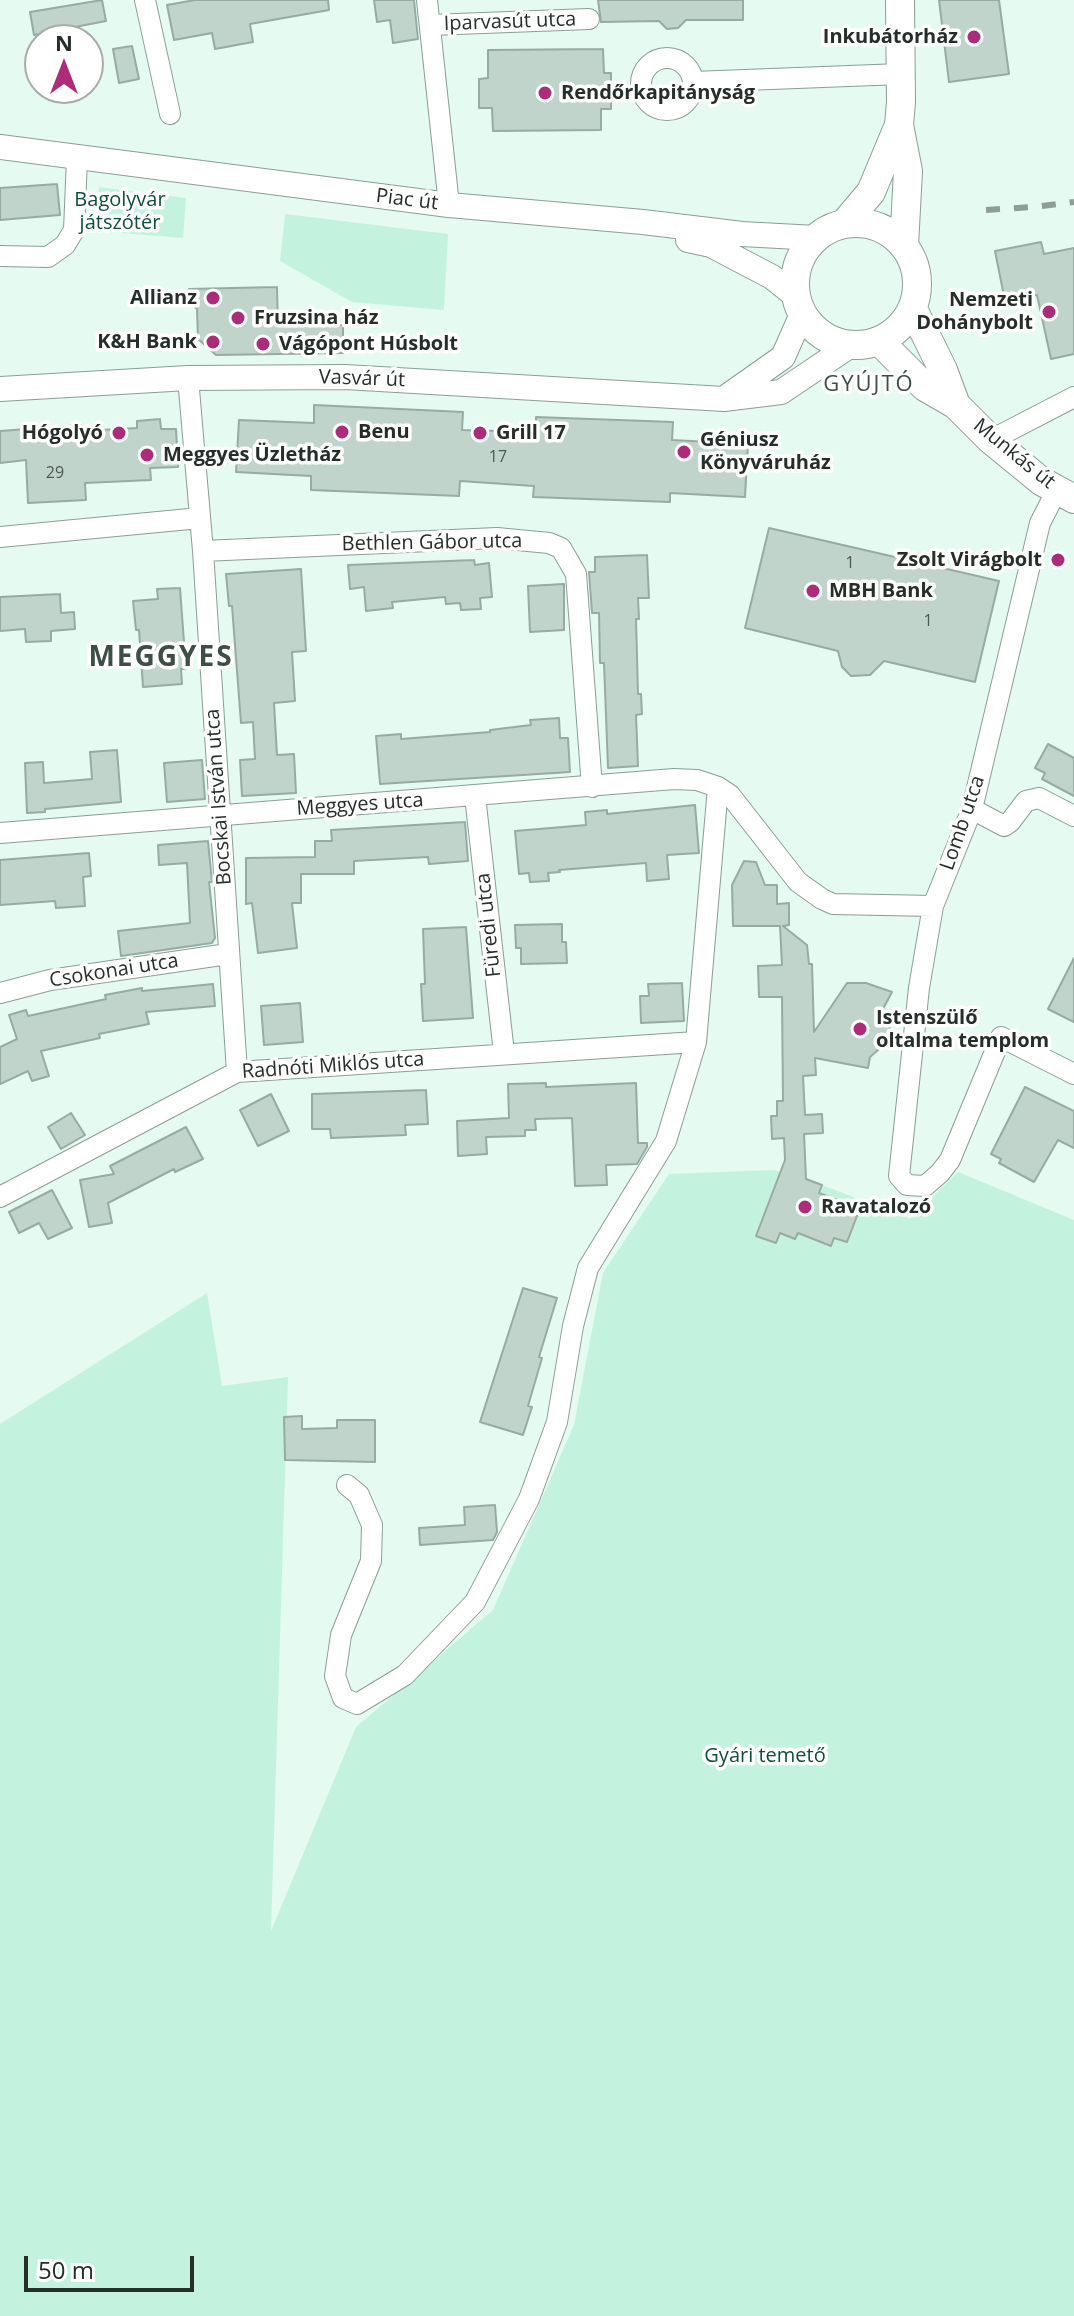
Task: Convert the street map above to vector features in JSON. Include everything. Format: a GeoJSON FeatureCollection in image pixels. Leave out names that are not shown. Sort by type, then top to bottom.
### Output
{"type":"FeatureCollection","features":[{"type":"Feature","properties":{"kind":"main road"},"geometry":{"type":"LineString","coordinates":[[900,0],[899,125],[908,171],[904,246]]}},
{"type":"Feature","properties":{"kind":"main road"},"geometry":{"type":"LineString","coordinates":[[844,224],[871,192],[899,125]]}},
{"type":"Feature","properties":{"kind":"main road"},"geometry":{"type":"LineString","coordinates":[[844,224],[871,224],[895,236],[914,262],[918,280],[913,309],[893,333],[879,341],[851,345],[823,335],[799,305],[796,270],[800,258],[816,238],[844,224]]}},
{"type":"Feature","properties":{"kind":"main road"},"geometry":{"type":"LineString","coordinates":[[913,309],[943,370],[956,405]]}},
{"type":"Feature","properties":{"kind":"main road"},"geometry":{"type":"LineString","coordinates":[[879,341],[925,387],[956,405]]}},
{"type":"Feature","properties":{"kind":"main road","name":"Munkás út"},"geometry":{"type":"LineString","coordinates":[[956,405],[991,440],[1041,481],[1066,494]]}},
{"type":"Feature","properties":{"kind":"street"},"geometry":{"type":"LineString","coordinates":[[145,0],[170,114]]}},
{"type":"Feature","properties":{"kind":"street","name":"Iparvasút utca"},"geometry":{"type":"LineString","coordinates":[[427,0],[449,205]]}},
{"type":"Feature","properties":{"kind":"street","name":"Iparvasút utca"},"geometry":{"type":"LineString","coordinates":[[430,25],[589,19]]}},
{"type":"Feature","properties":{"kind":"street"},"geometry":{"type":"LineString","coordinates":[[693,82],[901,74]]}},
{"type":"Feature","properties":{"kind":"street","name":"Piac út"},"geometry":{"type":"LineString","coordinates":[[0,147],[449,205],[742,234],[816,238]]}},
{"type":"Feature","properties":{"kind":"street"},"geometry":{"type":"LineString","coordinates":[[0,256],[48,257],[65,245],[74,230],[77,158]]}},
{"type":"Feature","properties":{"kind":"street"},"geometry":{"type":"LineString","coordinates":[[548,213],[711,245],[772,277],[799,305],[783,357],[724,399]]}},
{"type":"Feature","properties":{"kind":"street","name":"Vasvár út"},"geometry":{"type":"LineString","coordinates":[[0,389],[188,378],[345,377],[724,399],[781,392],[851,345]]}},
{"type":"Feature","properties":{"kind":"street","name":"Bocskai István utca"},"geometry":{"type":"LineString","coordinates":[[188,378],[203,551],[237,1072]]}},
{"type":"Feature","properties":{"kind":"street"},"geometry":{"type":"LineString","coordinates":[[991,440],[1074,397]]}},
{"type":"Feature","properties":{"kind":"street","name":"Lomb utca"},"geometry":{"type":"LineString","coordinates":[[1066,494],[1040,523],[972,809],[933,906],[919,988],[899,1176],[907,1185],[925,1186],[950,1160],[1001,1037],[1074,1074]]}},
{"type":"Feature","properties":{"kind":"street"},"geometry":{"type":"LineString","coordinates":[[0,537],[200,518]]}},
{"type":"Feature","properties":{"kind":"street","name":"Bethlen Gábor utca"},"geometry":{"type":"LineString","coordinates":[[203,551],[497,538],[549,543],[561,548],[576,574],[592,787]]}},
{"type":"Feature","properties":{"kind":"street","name":"Meggyes utca"},"geometry":{"type":"LineString","coordinates":[[0,833],[674,779],[697,780],[718,787]]}},
{"type":"Feature","properties":{"kind":"street"},"geometry":{"type":"LineString","coordinates":[[347,1485],[367,1507],[372,1525],[371,1561],[341,1635],[335,1676],[343,1698],[357,1704],[405,1675],[475,1602],[529,1499],[557,1422],[573,1326],[588,1268],[666,1141],[696,1042],[718,787],[730,795],[798,882],[822,899],[833,904],[933,906]]}},
{"type":"Feature","properties":{"kind":"street","name":"Füredi utca"},"geometry":{"type":"LineString","coordinates":[[475,796],[504,1053]]}},
{"type":"Feature","properties":{"kind":"street"},"geometry":{"type":"LineString","coordinates":[[972,809],[1004,826],[1026,801],[1039,798],[1074,816]]}},
{"type":"Feature","properties":{"kind":"street","name":"Csokonai utca"},"geometry":{"type":"LineString","coordinates":[[0,993],[50,980],[228,954]]}},
{"type":"Feature","properties":{"kind":"street","name":"Radnóti Miklós utca"},"geometry":{"type":"LineString","coordinates":[[0,1197],[237,1072],[696,1042]]}},
{"type":"Feature","properties":{"kind":"green space","name":"Bagolyvár játszótér"},"geometry":{"type":"Polygon","coordinates":[[[99,187],[186,198],[183,238],[96,231],[99,187]]]}},
{"type":"Feature","properties":{"kind":"green space"},"geometry":{"type":"Polygon","coordinates":[[[285,214],[448,234],[444,310],[352,302],[280,261],[285,214]]]}},
{"type":"Feature","properties":{"kind":"green space","name":"Gyári temető"},"geometry":{"type":"Polygon","coordinates":[[[774,1170],[910,1219],[958,1172],[1074,1220],[1074,2316],[0,2316],[0,1424],[207,1293],[222,1386],[288,1377],[271,1931],[356,1727],[493,1610],[574,1425],[603,1273],[669,1174],[774,1170]]]}},
{"type":"Feature","properties":{"kind":"building"},"geometry":{"type":"Polygon","coordinates":[[[102,0],[106,21],[32,24],[30,12],[102,0]]]}},
{"type":"Feature","properties":{"kind":"building"},"geometry":{"type":"Polygon","coordinates":[[[195,0],[328,0],[329,10],[250,24],[253,42],[215,49],[212,33],[174,40],[167,5],[195,0]]]}},
{"type":"Feature","properties":{"kind":"building"},"geometry":{"type":"Polygon","coordinates":[[[374,0],[414,0],[418,39],[393,43],[390,20],[377,22],[374,0]]]}},
{"type":"Feature","properties":{"kind":"building"},"geometry":{"type":"Polygon","coordinates":[[[598,0],[743,0],[743,20],[686,20],[678,28],[667,29],[659,21],[601,22],[598,0]]]}},
{"type":"Feature","properties":{"kind":"building","name":"Inkubátorház"},"geometry":{"type":"Polygon","coordinates":[[[939,0],[999,0],[1009,74],[949,82],[939,0]]]}},
{"type":"Feature","properties":{"kind":"building"},"geometry":{"type":"Polygon","coordinates":[[[132,46],[139,79],[119,83],[113,49],[132,46]]]}},
{"type":"Feature","properties":{"kind":"building","name":"Rendőrkapitányság"},"geometry":{"type":"Polygon","coordinates":[[[603,49],[604,73],[611,73],[611,109],[601,109],[601,130],[493,131],[492,108],[479,108],[479,79],[488,78],[488,50],[603,49]]]}},
{"type":"Feature","properties":{"kind":"building"},"geometry":{"type":"Polygon","coordinates":[[[57,184],[60,215],[0,220],[0,188],[57,184]]]}},
{"type":"Feature","properties":{"kind":"building"},"geometry":{"type":"Polygon","coordinates":[[[1041,242],[1044,254],[1074,248],[1074,354],[1051,359],[1037,295],[1005,301],[995,251],[1041,242]]]}},
{"type":"Feature","properties":{"kind":"building","name":"Fruzsina ház"},"geometry":{"type":"Polygon","coordinates":[[[277,287],[278,326],[343,325],[343,353],[216,355],[198,339],[197,309],[189,301],[189,289],[277,287]]]}},
{"type":"Feature","properties":{"kind":"building"},"geometry":{"type":"Polygon","coordinates":[[[314,405],[463,412],[462,430],[536,432],[536,417],[673,422],[672,440],[748,444],[745,497],[670,493],[670,502],[533,497],[534,486],[460,481],[459,496],[311,490],[311,476],[236,472],[239,420],[314,423],[314,405]]]}},
{"type":"Feature","properties":{"kind":"building"},"geometry":{"type":"Polygon","coordinates":[[[160,419],[161,429],[176,429],[178,467],[150,468],[151,480],[85,483],[86,500],[28,503],[26,460],[0,463],[0,431],[81,425],[82,431],[137,428],[137,421],[160,419]]]}},
{"type":"Feature","properties":{"kind":"building"},"geometry":{"type":"Polygon","coordinates":[[[769,528],[999,581],[975,682],[884,661],[870,675],[851,676],[842,667],[838,651],[745,628],[769,528]]]}},
{"type":"Feature","properties":{"kind":"building"},"geometry":{"type":"Polygon","coordinates":[[[647,555],[649,598],[638,598],[639,619],[636,619],[638,694],[641,694],[642,714],[636,715],[638,766],[608,768],[604,663],[600,663],[599,613],[592,613],[589,572],[595,572],[595,557],[647,555]]]}},
{"type":"Feature","properties":{"kind":"building"},"geometry":{"type":"Polygon","coordinates":[[[474,560],[475,565],[489,563],[492,597],[480,598],[481,609],[461,610],[460,603],[446,604],[445,597],[392,602],[393,608],[366,611],[364,587],[350,589],[348,565],[474,560]]]}},
{"type":"Feature","properties":{"kind":"building"},"geometry":{"type":"Polygon","coordinates":[[[301,569],[306,651],[292,652],[295,701],[274,703],[277,755],[294,754],[296,793],[242,796],[240,760],[255,759],[253,722],[241,723],[232,606],[229,606],[226,574],[301,569]]]}},
{"type":"Feature","properties":{"kind":"building"},"geometry":{"type":"Polygon","coordinates":[[[564,584],[564,630],[530,632],[528,586],[564,584]]]}},
{"type":"Feature","properties":{"kind":"building"},"geometry":{"type":"Polygon","coordinates":[[[180,588],[186,669],[181,669],[182,684],[143,687],[139,630],[136,630],[133,601],[158,599],[157,589],[180,588]]]}},
{"type":"Feature","properties":{"kind":"building"},"geometry":{"type":"Polygon","coordinates":[[[60,594],[61,613],[74,612],[75,629],[51,631],[51,641],[26,642],[25,629],[0,631],[0,597],[60,594]]]}},
{"type":"Feature","properties":{"kind":"building"},"geometry":{"type":"Polygon","coordinates":[[[559,718],[560,738],[568,738],[570,772],[380,784],[376,736],[401,734],[401,739],[490,732],[531,725],[530,720],[559,718]]]}},
{"type":"Feature","properties":{"kind":"building"},"geometry":{"type":"Polygon","coordinates":[[[1048,744],[1074,758],[1074,796],[1042,779],[1045,773],[1035,768],[1048,744]]]}},
{"type":"Feature","properties":{"kind":"building"},"geometry":{"type":"Polygon","coordinates":[[[117,750],[121,802],[27,813],[25,763],[43,762],[44,783],[92,779],[90,752],[117,750]]]}},
{"type":"Feature","properties":{"kind":"building"},"geometry":{"type":"Polygon","coordinates":[[[202,760],[205,799],[167,802],[164,763],[202,760]]]}},
{"type":"Feature","properties":{"kind":"building"},"geometry":{"type":"Polygon","coordinates":[[[695,805],[699,853],[667,855],[669,879],[647,881],[646,863],[559,870],[548,873],[549,881],[530,882],[529,873],[519,874],[515,831],[586,825],[585,812],[607,810],[607,814],[695,805]]]}},
{"type":"Feature","properties":{"kind":"building"},"geometry":{"type":"Polygon","coordinates":[[[465,822],[468,861],[429,864],[428,857],[354,861],[354,874],[301,874],[301,903],[292,903],[297,948],[258,953],[252,903],[246,904],[246,858],[315,857],[315,841],[332,841],[331,830],[465,822]]]}},
{"type":"Feature","properties":{"kind":"building"},"geometry":{"type":"Polygon","coordinates":[[[208,841],[215,938],[212,943],[121,956],[118,931],[190,923],[187,863],[159,865],[158,845],[208,841]]]}},
{"type":"Feature","properties":{"kind":"building"},"geometry":{"type":"Polygon","coordinates":[[[89,853],[91,876],[83,877],[85,906],[56,908],[55,901],[0,905],[0,860],[89,853]]]}},
{"type":"Feature","properties":{"kind":"building"},"geometry":{"type":"Polygon","coordinates":[[[744,861],[756,862],[765,885],[777,885],[777,904],[789,903],[789,925],[783,926],[807,945],[809,964],[812,964],[814,1032],[847,983],[866,983],[892,992],[883,1009],[891,1022],[886,1043],[870,1057],[868,1068],[815,1058],[816,1075],[803,1076],[805,1115],[822,1114],[823,1133],[804,1134],[806,1179],[822,1185],[819,1193],[845,1203],[842,1211],[857,1216],[847,1242],[834,1238],[831,1246],[798,1233],[795,1239],[780,1233],[776,1243],[756,1236],[785,1160],[784,1138],[772,1139],[771,1116],[777,1116],[777,1101],[783,1101],[782,997],[759,997],[758,966],[782,965],[780,926],[733,926],[732,885],[744,861]]]}},
{"type":"Feature","properties":{"kind":"building"},"geometry":{"type":"Polygon","coordinates":[[[562,924],[567,963],[521,964],[521,948],[516,948],[515,925],[562,924]]]}},
{"type":"Feature","properties":{"kind":"building"},"geometry":{"type":"Polygon","coordinates":[[[466,927],[473,1018],[423,1021],[423,929],[466,927]]]}},
{"type":"Feature","properties":{"kind":"building"},"geometry":{"type":"Polygon","coordinates":[[[1074,958],[1074,1022],[1048,1009],[1074,958]]]}},
{"type":"Feature","properties":{"kind":"building"},"geometry":{"type":"Polygon","coordinates":[[[682,983],[684,1021],[641,1023],[640,996],[649,996],[648,984],[682,983]]]}},
{"type":"Feature","properties":{"kind":"building"},"geometry":{"type":"Polygon","coordinates":[[[213,984],[215,1006],[146,1012],[149,1024],[99,1034],[100,1038],[41,1051],[49,1076],[32,1081],[28,1071],[0,1084],[0,1047],[17,1039],[9,1015],[26,1010],[28,1016],[142,988],[142,991],[213,984]]]}},
{"type":"Feature","properties":{"kind":"building"},"geometry":{"type":"Polygon","coordinates":[[[300,1003],[303,1042],[264,1045],[261,1006],[300,1003]]]}},
{"type":"Feature","properties":{"kind":"building"},"geometry":{"type":"Polygon","coordinates":[[[546,1083],[546,1087],[636,1083],[638,1143],[647,1143],[637,1164],[606,1165],[607,1185],[575,1186],[572,1118],[535,1119],[536,1130],[525,1130],[525,1136],[486,1137],[487,1154],[458,1156],[457,1121],[509,1118],[508,1084],[546,1083]]]}},
{"type":"Feature","properties":{"kind":"building"},"geometry":{"type":"Polygon","coordinates":[[[1025,1087],[1074,1111],[1074,1148],[1058,1140],[1034,1182],[999,1163],[1001,1159],[991,1154],[1025,1087]]]}},
{"type":"Feature","properties":{"kind":"building"},"geometry":{"type":"Polygon","coordinates":[[[426,1090],[428,1124],[405,1125],[406,1135],[331,1138],[330,1129],[312,1129],[312,1094],[426,1090]]]}},
{"type":"Feature","properties":{"kind":"building"},"geometry":{"type":"Polygon","coordinates":[[[271,1094],[289,1131],[258,1146],[240,1110],[271,1094]]]}},
{"type":"Feature","properties":{"kind":"building"},"geometry":{"type":"Polygon","coordinates":[[[71,1113],[85,1135],[61,1149],[48,1127],[71,1113]]]}},
{"type":"Feature","properties":{"kind":"building"},"geometry":{"type":"Polygon","coordinates":[[[186,1127],[203,1159],[175,1172],[174,1169],[108,1203],[112,1223],[89,1227],[80,1180],[114,1174],[110,1166],[186,1127]]]}},
{"type":"Feature","properties":{"kind":"building"},"geometry":{"type":"Polygon","coordinates":[[[52,1190],[72,1228],[48,1239],[39,1223],[19,1233],[9,1212],[52,1190]]]}},
{"type":"Feature","properties":{"kind":"building"},"geometry":{"type":"Polygon","coordinates":[[[523,1288],[557,1298],[539,1357],[542,1358],[528,1406],[532,1407],[523,1435],[480,1422],[523,1288]]]}},
{"type":"Feature","properties":{"kind":"building"},"geometry":{"type":"Polygon","coordinates":[[[302,1416],[302,1429],[337,1428],[337,1420],[375,1420],[375,1462],[285,1460],[284,1417],[302,1416]]]}},
{"type":"Feature","properties":{"kind":"building"},"geometry":{"type":"Polygon","coordinates":[[[495,1505],[497,1532],[493,1540],[420,1545],[419,1528],[465,1525],[464,1507],[495,1505]]]}},
{"type":"Feature","properties":{"kind":"railway"},"geometry":{"type":"LineString","coordinates":[[986,210],[1074,202]]}},
{"type":"Feature","properties":{"kind":"place","name":"Inkubátorház"},"geometry":{"type":"Point","coordinates":[974,37]}},
{"type":"Feature","properties":{"kind":"place","name":"Rendőrkapitányság"},"geometry":{"type":"Point","coordinates":[545,93]}},
{"type":"Feature","properties":{"kind":"place","name":"Allianz"},"geometry":{"type":"Point","coordinates":[213,298]}},
{"type":"Feature","properties":{"kind":"place","name":"Nemzeti Dohánybolt"},"geometry":{"type":"Point","coordinates":[1049,312]}},
{"type":"Feature","properties":{"kind":"place","name":"Fruzsina ház"},"geometry":{"type":"Point","coordinates":[238,318]}},
{"type":"Feature","properties":{"kind":"place","name":"K&H Bank"},"geometry":{"type":"Point","coordinates":[213,342]}},
{"type":"Feature","properties":{"kind":"place","name":"Vágópont Húsbolt"},"geometry":{"type":"Point","coordinates":[263,344]}},
{"type":"Feature","properties":{"kind":"place","name":"Benu"},"geometry":{"type":"Point","coordinates":[342,432]}},
{"type":"Feature","properties":{"kind":"place","name":"Hógolyó"},"geometry":{"type":"Point","coordinates":[119,433]}},
{"type":"Feature","properties":{"kind":"place","name":"Grill 17"},"geometry":{"type":"Point","coordinates":[480,433]}},
{"type":"Feature","properties":{"kind":"place","name":"Géniusz Könyváruház"},"geometry":{"type":"Point","coordinates":[684,452]}},
{"type":"Feature","properties":{"kind":"place","name":"Meggyes Üzletház"},"geometry":{"type":"Point","coordinates":[147,455]}},
{"type":"Feature","properties":{"kind":"place","name":"Zsolt Virágbolt"},"geometry":{"type":"Point","coordinates":[1058,560]}},
{"type":"Feature","properties":{"kind":"place","name":"MBH Bank"},"geometry":{"type":"Point","coordinates":[813,591]}},
{"type":"Feature","properties":{"kind":"place","name":"Istenszülő oltalma templom"},"geometry":{"type":"Point","coordinates":[860,1029]}},
{"type":"Feature","properties":{"kind":"place","name":"Ravatalozó"},"geometry":{"type":"Point","coordinates":[805,1207]}},
{"type":"Feature","properties":{"kind":"district","name":"GYÚJTÓ"},"geometry":{"type":"Point","coordinates":[869,385]}},
{"type":"Feature","properties":{"kind":"district","name":"MEGGYES"},"geometry":{"type":"Point","coordinates":[161,658]}}]}
